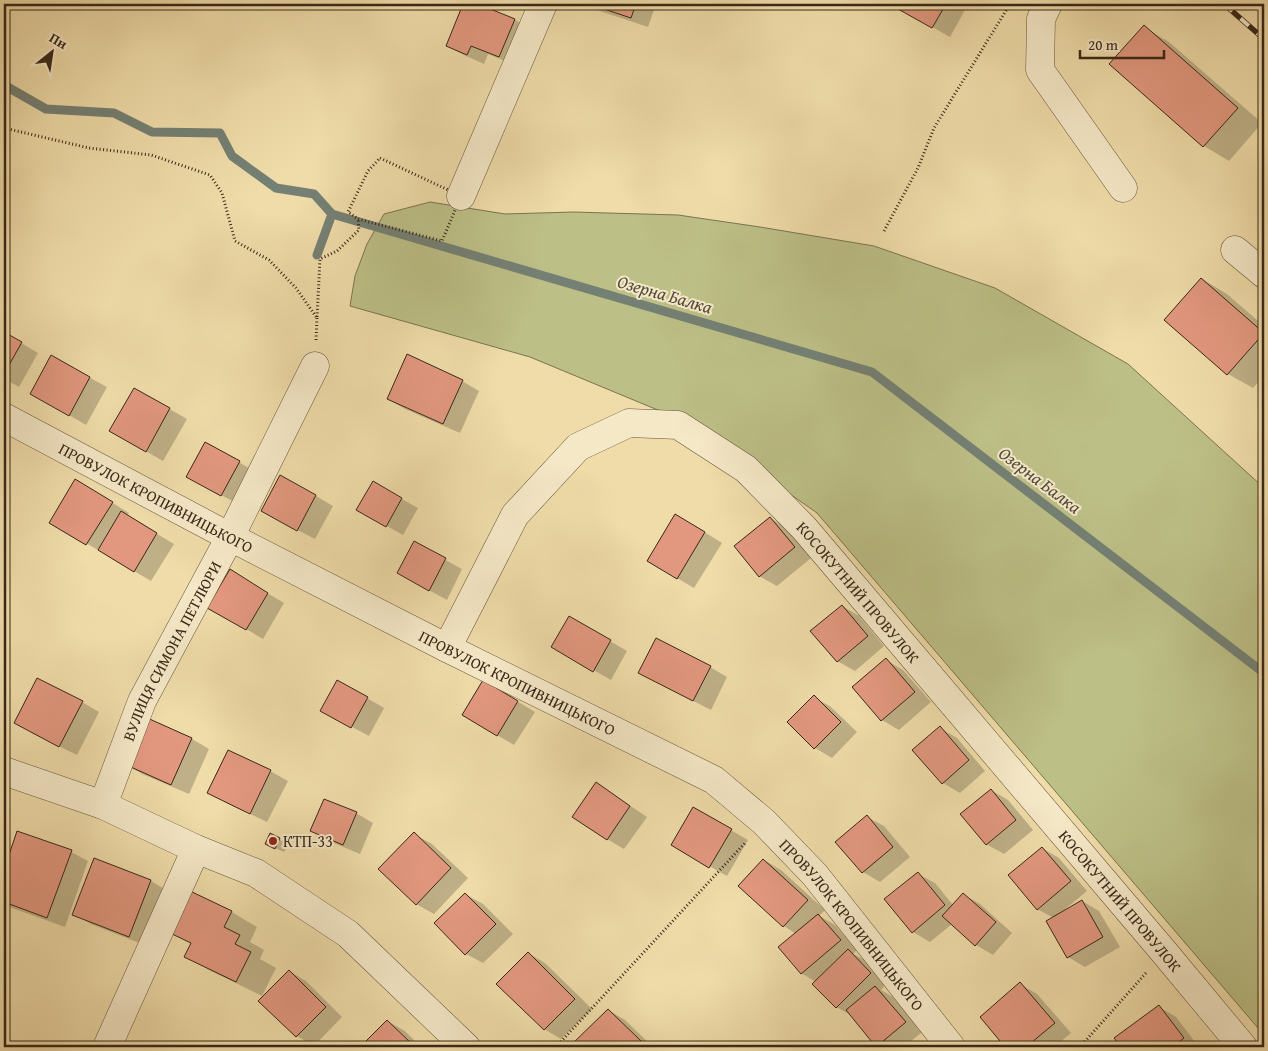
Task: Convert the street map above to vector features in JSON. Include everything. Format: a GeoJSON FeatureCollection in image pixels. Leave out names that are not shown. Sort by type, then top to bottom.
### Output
{"type":"FeatureCollection","features":[{"type":"Feature","properties":{"kind":"street"},"geometry":{"type":"LineString","coordinates":[[461,196],[544,4]]}},
{"type":"Feature","properties":{"kind":"street"},"geometry":{"type":"LineString","coordinates":[[1048,4],[1041,19],[1040,70],[1123,188]]}},
{"type":"Feature","properties":{"kind":"street"},"geometry":{"type":"LineString","coordinates":[[1235,250],[1264,274]]}},
{"type":"Feature","properties":{"kind":"street","name":"ВУЛИЦЯ СИМОНА ПЕТЛЮРИ"},"geometry":{"type":"LineString","coordinates":[[104,805],[142,701],[230,537],[315,366]]}},
{"type":"Feature","properties":{"kind":"street","name":"ПРОВУЛОК КРОПИВНИЦЬКОГО"},"geometry":{"type":"LineString","coordinates":[[4,417],[230,537],[447,648],[714,780],[764,822],[815,875],[951,1047]]}},
{"type":"Feature","properties":{"kind":"street","name":"КОСОКУТНИЙ ПРОВУЛОК"},"geometry":{"type":"LineString","coordinates":[[447,648],[515,515],[578,447],[629,423],[678,424],[746,469],[804,528],[1243,1047]]}},
{"type":"Feature","properties":{"kind":"street"},"geometry":{"type":"LineString","coordinates":[[4,771],[104,805],[196,849],[256,873],[348,934],[466,1047]]}},
{"type":"Feature","properties":{"kind":"street"},"geometry":{"type":"LineString","coordinates":[[106,1047],[196,849]]}},
{"type":"Feature","properties":{"kind":"path"},"geometry":{"type":"LineString","coordinates":[[884,231],[918,168],[934,128],[1010,4]]}},
{"type":"Feature","properties":{"kind":"path"},"geometry":{"type":"LineString","coordinates":[[4,128],[89,148],[151,155],[210,175],[222,193],[236,241],[269,260],[296,288],[317,318],[320,259],[337,251],[359,230],[358,219]]}},
{"type":"Feature","properties":{"kind":"path"},"geometry":{"type":"LineString","coordinates":[[380,158],[461,196],[442,242],[358,219],[348,212],[368,172],[380,158]]}},
{"type":"Feature","properties":{"kind":"path"},"geometry":{"type":"LineString","coordinates":[[556,1047],[764,822]]}},
{"type":"Feature","properties":{"kind":"path"},"geometry":{"type":"LineString","coordinates":[[1080,1047],[1164,952]]}},
{"type":"Feature","properties":{"kind":"green space"},"geometry":{"type":"Polygon","coordinates":[[[430,202],[505,214],[573,212],[678,215],[874,246],[995,288],[1128,364],[1264,488],[1264,1035],[817,513],[689,423],[530,357],[350,306],[355,276],[367,244],[384,214],[430,202]]]}},
{"type":"Feature","properties":{"kind":"building"},"geometry":{"type":"Polygon","coordinates":[[[463,4],[478,4],[515,19],[499,57],[471,46],[467,55],[446,46],[463,4]]]}},
{"type":"Feature","properties":{"kind":"building"},"geometry":{"type":"Polygon","coordinates":[[[589,4],[636,4],[631,18],[589,4]]]}},
{"type":"Feature","properties":{"kind":"building"},"geometry":{"type":"Polygon","coordinates":[[[889,4],[946,4],[932,28],[889,4]]]}},
{"type":"Feature","properties":{"kind":"building"},"geometry":{"type":"Polygon","coordinates":[[[1144,25],[1238,108],[1203,147],[1109,64],[1144,25]]]}},
{"type":"Feature","properties":{"kind":"building"},"geometry":{"type":"Polygon","coordinates":[[[1201,278],[1264,333],[1227,375],[1164,320],[1201,278]]]}},
{"type":"Feature","properties":{"kind":"building"},"geometry":{"type":"Polygon","coordinates":[[[4,332],[22,342],[4,374],[4,332]]]}},
{"type":"Feature","properties":{"kind":"building"},"geometry":{"type":"Polygon","coordinates":[[[407,354],[463,380],[443,424],[387,399],[407,354]]]}},
{"type":"Feature","properties":{"kind":"building"},"geometry":{"type":"Polygon","coordinates":[[[51,355],[90,377],[69,416],[30,394],[51,355]]]}},
{"type":"Feature","properties":{"kind":"building"},"geometry":{"type":"Polygon","coordinates":[[[134,388],[170,408],[146,452],[109,431],[134,388]]]}},
{"type":"Feature","properties":{"kind":"building"},"geometry":{"type":"Polygon","coordinates":[[[205,442],[240,461],[221,496],[186,477],[205,442]]]}},
{"type":"Feature","properties":{"kind":"building"},"geometry":{"type":"Polygon","coordinates":[[[280,475],[316,495],[297,531],[261,511],[280,475]]]}},
{"type":"Feature","properties":{"kind":"building"},"geometry":{"type":"Polygon","coordinates":[[[75,479],[113,502],[86,545],[49,523],[75,479]]]}},
{"type":"Feature","properties":{"kind":"building"},"geometry":{"type":"Polygon","coordinates":[[[373,481],[402,498],[386,527],[356,510],[373,481]]]}},
{"type":"Feature","properties":{"kind":"building"},"geometry":{"type":"Polygon","coordinates":[[[121,511],[157,533],[134,572],[98,550],[121,511]]]}},
{"type":"Feature","properties":{"kind":"building"},"geometry":{"type":"Polygon","coordinates":[[[675,514],[705,532],[677,579],[647,561],[675,514]]]}},
{"type":"Feature","properties":{"kind":"building"},"geometry":{"type":"Polygon","coordinates":[[[770,517],[795,547],[759,577],[734,546],[770,517]]]}},
{"type":"Feature","properties":{"kind":"building"},"geometry":{"type":"Polygon","coordinates":[[[414,541],[446,558],[429,591],[397,573],[414,541]]]}},
{"type":"Feature","properties":{"kind":"building"},"geometry":{"type":"Polygon","coordinates":[[[230,569],[268,593],[246,630],[207,608],[230,569]]]}},
{"type":"Feature","properties":{"kind":"building"},"geometry":{"type":"Polygon","coordinates":[[[842,605],[868,636],[837,662],[810,631],[842,605]]]}},
{"type":"Feature","properties":{"kind":"building"},"geometry":{"type":"Polygon","coordinates":[[[569,616],[611,640],[593,672],[551,647],[569,616]]]}},
{"type":"Feature","properties":{"kind":"building"},"geometry":{"type":"Polygon","coordinates":[[[656,638],[711,666],[693,701],[638,673],[656,638]]]}},
{"type":"Feature","properties":{"kind":"building"},"geometry":{"type":"Polygon","coordinates":[[[886,658],[915,692],[881,721],[852,687],[886,658]]]}},
{"type":"Feature","properties":{"kind":"building"},"geometry":{"type":"Polygon","coordinates":[[[37,678],[83,701],[59,747],[14,723],[37,678]]]}},
{"type":"Feature","properties":{"kind":"building"},"geometry":{"type":"Polygon","coordinates":[[[337,680],[368,697],[351,728],[320,711],[337,680]]]}},
{"type":"Feature","properties":{"kind":"building"},"geometry":{"type":"Polygon","coordinates":[[[483,680],[518,701],[497,736],[462,715],[483,680]]]}},
{"type":"Feature","properties":{"kind":"building"},"geometry":{"type":"Polygon","coordinates":[[[814,695],[841,722],[814,749],[787,722],[814,695]]]}},
{"type":"Feature","properties":{"kind":"building"},"geometry":{"type":"Polygon","coordinates":[[[145,717],[192,738],[171,785],[124,764],[145,717]]]}},
{"type":"Feature","properties":{"kind":"building"},"geometry":{"type":"Polygon","coordinates":[[[940,726],[969,760],[942,784],[912,750],[940,726]]]}},
{"type":"Feature","properties":{"kind":"building"},"geometry":{"type":"Polygon","coordinates":[[[228,750],[271,770],[250,814],[207,793],[228,750]]]}},
{"type":"Feature","properties":{"kind":"building"},"geometry":{"type":"Polygon","coordinates":[[[596,782],[630,806],[607,840],[572,817],[596,782]]]}},
{"type":"Feature","properties":{"kind":"building"},"geometry":{"type":"Polygon","coordinates":[[[991,789],[1016,820],[986,845],[960,814],[991,789]]]}},
{"type":"Feature","properties":{"kind":"building"},"geometry":{"type":"Polygon","coordinates":[[[324,799],[357,812],[343,845],[310,831],[324,799]]]}},
{"type":"Feature","properties":{"kind":"building"},"geometry":{"type":"Polygon","coordinates":[[[693,807],[732,829],[709,868],[671,845],[693,807]]]}},
{"type":"Feature","properties":{"kind":"building"},"geometry":{"type":"Polygon","coordinates":[[[867,815],[893,847],[862,873],[835,842],[867,815]]]}},
{"type":"Feature","properties":{"kind":"building"},"geometry":{"type":"Polygon","coordinates":[[[17,831],[72,850],[47,918],[4,902],[4,870],[17,831]]]}},
{"type":"Feature","properties":{"kind":"building"},"geometry":{"type":"Polygon","coordinates":[[[414,832],[451,868],[416,905],[378,869],[414,832]]]}},
{"type":"Feature","properties":{"kind":"building","name":"КТП-33"},"geometry":{"type":"Polygon","coordinates":[[[270,833],[280,838],[275,849],[265,844],[270,833]]]}},
{"type":"Feature","properties":{"kind":"building"},"geometry":{"type":"Polygon","coordinates":[[[1042,847],[1071,881],[1037,910],[1008,875],[1042,847]]]}},
{"type":"Feature","properties":{"kind":"building"},"geometry":{"type":"Polygon","coordinates":[[[94,858],[151,880],[129,937],[72,915],[94,858]]]}},
{"type":"Feature","properties":{"kind":"building"},"geometry":{"type":"Polygon","coordinates":[[[763,859],[808,900],[783,927],[738,886],[763,859]]]}},
{"type":"Feature","properties":{"kind":"building"},"geometry":{"type":"Polygon","coordinates":[[[918,872],[945,905],[912,933],[884,899],[918,872]]]}},
{"type":"Feature","properties":{"kind":"building"},"geometry":{"type":"Polygon","coordinates":[[[190,891],[232,911],[224,927],[240,935],[235,944],[251,952],[236,982],[184,957],[191,943],[170,933],[190,891]]]}},
{"type":"Feature","properties":{"kind":"building"},"geometry":{"type":"Polygon","coordinates":[[[465,893],[496,924],[465,955],[434,923],[465,893]]]}},
{"type":"Feature","properties":{"kind":"building"},"geometry":{"type":"Polygon","coordinates":[[[963,893],[996,922],[975,946],[942,916],[963,893]]]}},
{"type":"Feature","properties":{"kind":"building"},"geometry":{"type":"Polygon","coordinates":[[[1082,900],[1103,937],[1067,958],[1046,921],[1082,900]]]}},
{"type":"Feature","properties":{"kind":"building"},"geometry":{"type":"Polygon","coordinates":[[[818,914],[841,940],[801,974],[778,947],[818,914]]]}},
{"type":"Feature","properties":{"kind":"building"},"geometry":{"type":"Polygon","coordinates":[[[848,949],[871,973],[836,1008],[812,984],[848,949]]]}},
{"type":"Feature","properties":{"kind":"building"},"geometry":{"type":"Polygon","coordinates":[[[528,952],[575,999],[544,1030],[496,984],[528,952]]]}},
{"type":"Feature","properties":{"kind":"building"},"geometry":{"type":"Polygon","coordinates":[[[289,970],[326,1007],[296,1037],[258,1001],[289,970]]]}},
{"type":"Feature","properties":{"kind":"building"},"geometry":{"type":"Polygon","coordinates":[[[1020,982],[1055,1023],[1026,1047],[1005,1047],[980,1017],[1020,982]]]}},
{"type":"Feature","properties":{"kind":"building"},"geometry":{"type":"Polygon","coordinates":[[[875,986],[906,1022],[876,1047],[846,1010],[875,986]]]}},
{"type":"Feature","properties":{"kind":"building"},"geometry":{"type":"Polygon","coordinates":[[[1159,1005],[1184,1038],[1172,1047],[1121,1047],[1114,1038],[1159,1005]]]}},
{"type":"Feature","properties":{"kind":"building"},"geometry":{"type":"Polygon","coordinates":[[[608,1009],[642,1042],[637,1047],[569,1047],[608,1009]]]}},
{"type":"Feature","properties":{"kind":"building"},"geometry":{"type":"Polygon","coordinates":[[[387,1020],[415,1047],[360,1047],[387,1020]]]}},
{"type":"Feature","properties":{"kind":"waterway","name":"Озерна Балка"},"geometry":{"type":"LineString","coordinates":[[4,85],[46,109],[114,113],[152,132],[220,133],[232,156],[276,188],[314,194],[332,214],[872,372],[1264,673]]}},
{"type":"Feature","properties":{"kind":"waterway"},"geometry":{"type":"LineString","coordinates":[[317,255],[332,214]]}},
{"type":"Feature","properties":{"kind":"railway"},"geometry":{"type":"LineString","coordinates":[[1224,4],[1264,39]]}},
{"type":"Feature","properties":{"kind":"place","name":"КТП-33"},"geometry":{"type":"Point","coordinates":[273,841]}}]}
